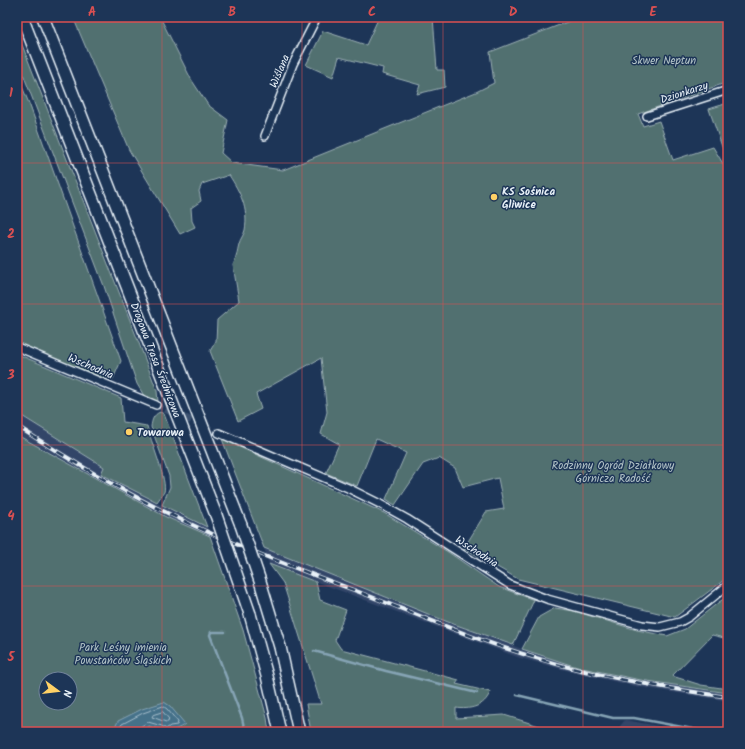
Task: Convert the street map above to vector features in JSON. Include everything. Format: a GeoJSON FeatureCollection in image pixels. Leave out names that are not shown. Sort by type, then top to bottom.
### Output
{"type":"FeatureCollection","features":[{"type":"Feature","properties":{"kind":"main road","name":"Drogowa Trasa Średnicowa"},"geometry":{"type":"LineString","coordinates":[[22,17],[216,515],[259,644],[280,732]]}},
{"type":"Feature","properties":{"kind":"main road","name":"Drogowa Trasa Średnicowa"},"geometry":{"type":"LineString","coordinates":[[43,17],[241,525],[280,647],[299,732]]}},
{"type":"Feature","properties":{"kind":"street","name":"Wiślana"},"geometry":{"type":"LineString","coordinates":[[265,136],[293,64],[317,17]]}},
{"type":"Feature","properties":{"kind":"street","name":"Dzionkarzy"},"geometry":{"type":"LineString","coordinates":[[647,116],[728,90]]}},
{"type":"Feature","properties":{"kind":"street","name":"Wschodnia"},"geometry":{"type":"LineString","coordinates":[[17,347],[156,405]]}},
{"type":"Feature","properties":{"kind":"street","name":"Wschodnia"},"geometry":{"type":"LineString","coordinates":[[219,433],[348,488],[380,504],[510,585],[547,599],[642,625],[660,627],[680,622],[689,617],[728,585]]}},
{"type":"Feature","properties":{"kind":"shaded area"},"geometry":{"type":"Polygon","coordinates":[[[17,413],[104,467],[102,474],[207,527],[210,536],[166,517],[17,435],[17,413]]]}},
{"type":"Feature","properties":{"kind":"shaded area"},"geometry":{"type":"Polygon","coordinates":[[[264,548],[448,622],[522,649],[577,667],[641,680],[728,693],[728,701],[639,687],[576,673],[520,658],[269,564],[264,548]]]}},
{"type":"Feature","properties":{"kind":"shaded area"},"geometry":{"type":"Polygon","coordinates":[[[625,720],[692,732],[615,732],[625,720]]]}},
{"type":"Feature","properties":{"kind":"green space"},"geometry":{"type":"Polygon","coordinates":[[[73,17],[160,17],[191,79],[208,105],[228,120],[221,153],[232,163],[283,170],[476,92],[494,83],[490,52],[580,17],[728,17],[728,82],[638,114],[643,126],[659,121],[673,160],[713,147],[728,172],[728,577],[675,617],[518,579],[464,548],[486,512],[504,509],[498,478],[463,487],[455,468],[439,458],[423,464],[395,505],[386,499],[406,453],[376,439],[357,486],[326,473],[339,444],[321,434],[327,412],[321,358],[256,394],[261,409],[238,421],[210,351],[216,341],[217,320],[239,301],[233,265],[246,222],[243,201],[229,175],[202,184],[199,191],[201,201],[191,208],[192,221],[195,227],[180,234],[129,150],[73,17]]]}},
{"type":"Feature","properties":{"kind":"green space"},"geometry":{"type":"Polygon","coordinates":[[[379,17],[433,17],[437,70],[444,70],[445,87],[417,94],[420,85],[382,74],[383,68],[339,57],[333,77],[306,65],[323,31],[366,45],[379,17]]]}},
{"type":"Feature","properties":{"kind":"green space"},"geometry":{"type":"Polygon","coordinates":[[[17,32],[137,338],[157,391],[158,402],[143,394],[137,384],[104,286],[17,58],[17,32]]]}},
{"type":"Feature","properties":{"kind":"green space"},"geometry":{"type":"Polygon","coordinates":[[[17,74],[30,106],[121,361],[113,379],[103,378],[17,344],[17,74]]]}},
{"type":"Feature","properties":{"kind":"green space"},"geometry":{"type":"Polygon","coordinates":[[[728,103],[728,164],[709,109],[728,103]]]}},
{"type":"Feature","properties":{"kind":"green space"},"geometry":{"type":"Polygon","coordinates":[[[17,354],[121,398],[123,422],[147,426],[165,487],[164,492],[157,502],[101,474],[104,467],[17,413],[17,354]]]}},
{"type":"Feature","properties":{"kind":"green space"},"geometry":{"type":"Polygon","coordinates":[[[160,412],[164,414],[207,527],[162,505],[170,487],[169,476],[151,427],[153,418],[160,412]]]}},
{"type":"Feature","properties":{"kind":"green space","name":"Park Leśny imienia Powstańców Śląskich"},"geometry":{"type":"Polygon","coordinates":[[[17,435],[166,517],[210,536],[243,630],[267,718],[269,732],[142,732],[149,726],[165,731],[170,706],[113,732],[17,732],[17,435]]]}},
{"type":"Feature","properties":{"kind":"green space"},"geometry":{"type":"Polygon","coordinates":[[[222,439],[384,513],[448,552],[499,587],[534,600],[513,645],[448,622],[264,548],[222,439]]]}},
{"type":"Feature","properties":{"kind":"green space"},"geometry":{"type":"Polygon","coordinates":[[[269,564],[316,582],[320,600],[346,610],[335,640],[341,649],[459,680],[456,684],[490,692],[484,701],[476,706],[471,708],[456,708],[456,718],[504,715],[563,732],[311,732],[306,704],[321,704],[283,583],[269,564]]]}},
{"type":"Feature","properties":{"kind":"green space"},"geometry":{"type":"Polygon","coordinates":[[[728,596],[728,639],[712,635],[672,676],[701,685],[728,689],[728,693],[641,680],[577,667],[522,649],[539,617],[555,608],[574,611],[637,630],[667,636],[685,629],[728,596]]]}},
{"type":"Feature","properties":{"kind":"water"},"geometry":{"type":"Polygon","coordinates":[[[164,702],[170,706],[185,724],[176,729],[167,731],[149,726],[142,732],[113,732],[118,721],[142,709],[164,702]]]}},
{"type":"Feature","properties":{"kind":"waterway"},"geometry":{"type":"LineString","coordinates":[[225,632],[211,632],[210,635],[242,718],[245,732]]}},
{"type":"Feature","properties":{"kind":"waterway"},"geometry":{"type":"LineString","coordinates":[[314,651],[386,671],[477,693]]}},
{"type":"Feature","properties":{"kind":"waterway"},"geometry":{"type":"LineString","coordinates":[[517,695],[613,718],[634,718],[709,732]]}},
{"type":"Feature","properties":{"kind":"tunnel"},"geometry":{"type":"LineString","coordinates":[[156,405],[219,433]]}},
{"type":"Feature","properties":{"kind":"railway"},"geometry":{"type":"LineString","coordinates":[[17,426],[58,452],[141,500],[184,521],[271,558],[447,627],[514,651],[583,671],[655,686],[728,697]]}},
{"type":"Feature","properties":{"kind":"place","name":"KS Sośnica Gliwice"},"geometry":{"type":"Point","coordinates":[494,197]}},
{"type":"Feature","properties":{"kind":"place","name":"Towarowa"},"geometry":{"type":"Point","coordinates":[129,432]}},
{"type":"Feature","properties":{"kind":"park label","name":"Skwer Neptun"},"geometry":{"type":"Point","coordinates":[664,60]}},
{"type":"Feature","properties":{"kind":"park label","name":"Rodzinny Ogród Działkowy Górnicza Radość"},"geometry":{"type":"Point","coordinates":[613,471]}}]}
